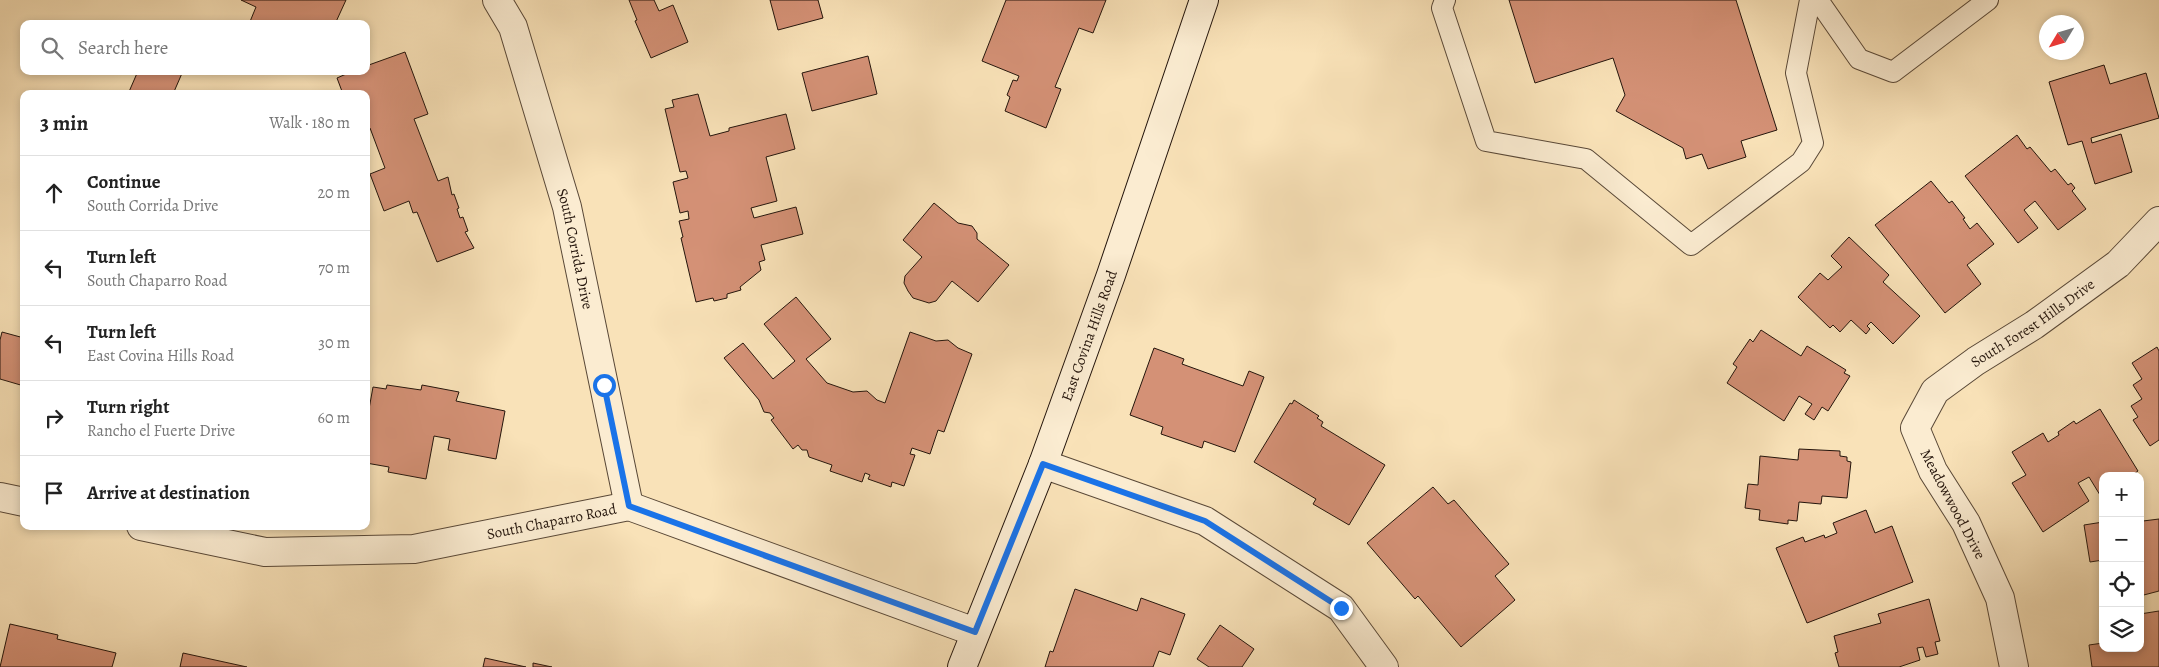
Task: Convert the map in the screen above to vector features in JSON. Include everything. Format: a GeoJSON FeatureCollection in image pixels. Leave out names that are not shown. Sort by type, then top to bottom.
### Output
{"type":"FeatureCollection","features":[{"type":"Feature","properties":{"kind":"street","name":"South Corrida Drive"},"geometry":{"type":"LineString","coordinates":[[497,0],[513,28],[567,207],[629,506]]}},
{"type":"Feature","properties":{"kind":"street","name":"East Covina Hills Road"},"geometry":{"type":"LineString","coordinates":[[962,667],[1043,464],[1111,276],[1204,0]]}},
{"type":"Feature","properties":{"kind":"street","name":"South Forest Hills Drive"},"geometry":{"type":"LineString","coordinates":[[1915,428],[1935,392],[1976,361],[2034,324],[2118,264],[2159,221]]}},
{"type":"Feature","properties":{"kind":"street","name":"Meadowwood Drive"},"geometry":{"type":"LineString","coordinates":[[1915,428],[1933,471],[1966,523],[2000,598],[2014,667]]}},
{"type":"Feature","properties":{"kind":"street"},"geometry":{"type":"LineString","coordinates":[[1043,464],[1205,521],[1341,608],[1384,667]]}},
{"type":"Feature","properties":{"kind":"street"},"geometry":{"type":"LineString","coordinates":[[0,497],[20,501]]}},
{"type":"Feature","properties":{"kind":"street","name":"South Chaparro Road"},"geometry":{"type":"LineString","coordinates":[[160,530],[265,552],[414,549],[629,506],[975,632]]}},
{"type":"Feature","properties":{"kind":"lane"},"geometry":{"type":"LineString","coordinates":[[1445,0],[1442,8],[1486,141],[1586,159],[1691,245],[1801,162],[1814,143],[1796,74],[1810,0]]}},
{"type":"Feature","properties":{"kind":"lane"},"geometry":{"type":"LineString","coordinates":[[1818,0],[1859,59],[1894,72],[1988,0]]}},
{"type":"Feature","properties":{"kind":"building"},"geometry":{"type":"Polygon","coordinates":[[[241,0],[346,0],[337,20],[251,20],[256,7],[241,0]]]}},
{"type":"Feature","properties":{"kind":"building"},"geometry":{"type":"Polygon","coordinates":[[[629,0],[654,0],[659,11],[673,5],[688,42],[651,58],[635,21],[637,20],[629,0]]]}},
{"type":"Feature","properties":{"kind":"building"},"geometry":{"type":"Polygon","coordinates":[[[770,0],[818,0],[823,18],[778,30],[770,0]]]}},
{"type":"Feature","properties":{"kind":"building"},"geometry":{"type":"Polygon","coordinates":[[[1006,0],[1106,0],[1093,33],[1079,28],[1055,87],[1061,89],[1046,128],[1005,111],[1010,97],[1007,95],[1013,80],[1017,81],[1019,76],[982,61],[1006,0]]]}},
{"type":"Feature","properties":{"kind":"building"},"geometry":{"type":"Polygon","coordinates":[[[1509,0],[1736,0],[1777,130],[1741,141],[1746,157],[1708,169],[1702,154],[1686,159],[1683,148],[1616,111],[1625,95],[1613,58],[1535,83],[1509,0]]]}},
{"type":"Feature","properties":{"kind":"building"},"geometry":{"type":"Polygon","coordinates":[[[405,52],[428,114],[414,119],[438,181],[448,177],[452,195],[454,194],[459,208],[457,209],[460,218],[463,217],[468,231],[465,232],[474,248],[437,262],[417,212],[413,213],[409,201],[384,211],[370,174],[385,168],[370,128],[370,90],[342,90],[337,78],[344,75],[370,75],[370,65],[405,52]]]}},
{"type":"Feature","properties":{"kind":"building"},"geometry":{"type":"Polygon","coordinates":[[[868,56],[877,94],[812,111],[802,73],[868,56]]]}},
{"type":"Feature","properties":{"kind":"building"},"geometry":{"type":"Polygon","coordinates":[[[2104,65],[2110,84],[2146,73],[2159,118],[2091,138],[2092,143],[2121,134],[2132,172],[2095,184],[2082,141],[2068,145],[2049,82],[2104,65]]]}},
{"type":"Feature","properties":{"kind":"building"},"geometry":{"type":"Polygon","coordinates":[[[136,75],[181,75],[175,90],[130,90],[136,75]]]}},
{"type":"Feature","properties":{"kind":"building"},"geometry":{"type":"Polygon","coordinates":[[[698,94],[710,136],[729,131],[729,128],[786,114],[795,149],[766,157],[777,201],[751,208],[754,218],[796,207],[803,234],[761,245],[765,260],[759,262],[761,270],[740,287],[741,290],[727,294],[727,298],[714,301],[713,298],[696,302],[681,238],[683,237],[679,221],[689,219],[688,211],[680,213],[673,182],[688,178],[686,171],[680,172],[665,109],[674,107],[672,100],[698,94]]]}},
{"type":"Feature","properties":{"kind":"building"},"geometry":{"type":"Polygon","coordinates":[[[2017,135],[2027,149],[2030,147],[2051,172],[2055,169],[2068,185],[2071,183],[2075,188],[2072,191],[2086,209],[2058,230],[2035,201],[2024,210],[2038,228],[2018,243],[1965,176],[2017,135]]]}},
{"type":"Feature","properties":{"kind":"building"},"geometry":{"type":"Polygon","coordinates":[[[1931,181],[1949,203],[1952,201],[1965,218],[1963,219],[1970,229],[1977,223],[1994,244],[1967,265],[1981,284],[1945,313],[1875,225],[1931,181]]]}},
{"type":"Feature","properties":{"kind":"building"},"geometry":{"type":"Polygon","coordinates":[[[934,203],[958,223],[972,226],[977,233],[977,239],[1009,265],[978,302],[952,281],[936,301],[929,303],[913,298],[904,283],[905,276],[922,257],[903,240],[934,203]]]}},
{"type":"Feature","properties":{"kind":"building"},"geometry":{"type":"Polygon","coordinates":[[[1849,237],[1889,275],[1883,282],[1920,316],[1893,344],[1871,322],[1867,326],[1870,329],[1866,334],[1851,320],[1840,332],[1833,325],[1830,328],[1798,297],[1820,273],[1828,280],[1842,267],[1831,256],[1849,237]]]}},
{"type":"Feature","properties":{"kind":"building"},"geometry":{"type":"Polygon","coordinates":[[[796,297],[831,339],[806,359],[827,383],[853,392],[867,391],[877,400],[885,403],[910,332],[936,341],[948,340],[958,348],[972,354],[944,432],[938,430],[930,454],[912,448],[910,454],[915,455],[904,486],[892,482],[891,487],[868,479],[870,475],[865,473],[862,482],[830,471],[832,465],[809,457],[807,450],[802,450],[798,445],[793,449],[771,420],[774,418],[770,413],[764,412],[759,400],[724,358],[743,343],[773,379],[795,361],[764,324],[796,297]]]}},
{"type":"Feature","properties":{"kind":"building"},"geometry":{"type":"Polygon","coordinates":[[[1761,330],[1801,356],[1807,346],[1846,370],[1844,373],[1850,376],[1828,411],[1822,407],[1814,420],[1805,414],[1812,404],[1799,396],[1784,421],[1727,383],[1737,367],[1733,364],[1750,339],[1753,342],[1761,330]]]}},
{"type":"Feature","properties":{"kind":"building"},"geometry":{"type":"Polygon","coordinates":[[[2,332],[20,337],[20,385],[0,379],[0,340],[2,332]]]}},
{"type":"Feature","properties":{"kind":"building"},"geometry":{"type":"Polygon","coordinates":[[[2157,347],[2159,351],[2159,440],[2150,446],[2133,420],[2138,417],[2131,406],[2142,399],[2133,385],[2142,379],[2132,363],[2157,347]]]}},
{"type":"Feature","properties":{"kind":"building"},"geometry":{"type":"Polygon","coordinates":[[[1154,348],[1184,359],[1182,364],[1243,386],[1249,371],[1264,377],[1235,452],[1204,441],[1202,448],[1161,434],[1163,427],[1130,415],[1154,348]]]}},
{"type":"Feature","properties":{"kind":"building"},"geometry":{"type":"Polygon","coordinates":[[[387,385],[421,390],[422,385],[459,392],[456,401],[505,411],[496,459],[448,450],[450,439],[434,436],[426,479],[388,472],[389,467],[370,464],[370,404],[373,387],[386,389],[387,385]]]}},
{"type":"Feature","properties":{"kind":"building"},"geometry":{"type":"Polygon","coordinates":[[[1294,400],[1319,416],[1317,418],[1323,422],[1321,426],[1385,465],[1349,525],[1313,504],[1316,499],[1254,462],[1290,403],[1292,404],[1294,400]]]}},
{"type":"Feature","properties":{"kind":"building"},"geometry":{"type":"Polygon","coordinates":[[[2100,409],[2138,471],[2099,472],[2099,493],[2089,477],[2078,483],[2089,501],[2043,532],[2012,483],[2026,475],[2012,452],[2043,433],[2048,442],[2074,421],[2076,424],[2100,409]]]}},
{"type":"Feature","properties":{"kind":"building"},"geometry":{"type":"Polygon","coordinates":[[[1799,449],[1840,451],[1840,456],[1847,457],[1847,461],[1851,462],[1847,498],[1822,496],[1821,504],[1799,502],[1797,521],[1788,520],[1788,524],[1759,520],[1760,510],[1745,508],[1748,484],[1758,485],[1760,456],[1798,460],[1799,449]]]}},
{"type":"Feature","properties":{"kind":"building"},"geometry":{"type":"Polygon","coordinates":[[[1433,487],[1448,504],[1454,500],[1509,564],[1495,576],[1515,600],[1461,647],[1418,596],[1415,599],[1367,543],[1433,487]]]}},
{"type":"Feature","properties":{"kind":"building"},"geometry":{"type":"Polygon","coordinates":[[[1866,510],[1875,533],[1892,526],[1913,582],[1807,623],[1776,548],[1803,537],[1805,542],[1824,535],[1825,538],[1837,533],[1833,523],[1866,510]]]}},
{"type":"Feature","properties":{"kind":"building"},"geometry":{"type":"Polygon","coordinates":[[[2159,519],[2159,591],[2144,595],[2144,562],[2144,521],[2159,519]]]}},
{"type":"Feature","properties":{"kind":"building"},"geometry":{"type":"Polygon","coordinates":[[[2099,523],[2099,561],[2090,562],[2084,525],[2099,523]]]}},
{"type":"Feature","properties":{"kind":"building"},"geometry":{"type":"Polygon","coordinates":[[[1075,589],[1137,611],[1141,598],[1185,614],[1170,655],[1159,651],[1153,667],[1045,667],[1050,651],[1053,652],[1075,589]]]}},
{"type":"Feature","properties":{"kind":"building"},"geometry":{"type":"Polygon","coordinates":[[[1929,599],[1940,641],[1935,642],[1938,654],[1926,657],[1923,647],[1917,648],[1920,660],[1899,667],[1839,667],[1835,653],[1838,652],[1834,636],[1881,623],[1878,614],[1929,599]]]}},
{"type":"Feature","properties":{"kind":"building"},"geometry":{"type":"Polygon","coordinates":[[[2159,611],[2159,667],[2092,667],[2089,645],[2099,644],[2099,652],[2144,652],[2144,613],[2159,611]]]}},
{"type":"Feature","properties":{"kind":"building"},"geometry":{"type":"Polygon","coordinates":[[[10,624],[58,635],[57,639],[116,653],[112,667],[0,667],[10,624]]]}},
{"type":"Feature","properties":{"kind":"building"},"geometry":{"type":"Polygon","coordinates":[[[1220,625],[1254,649],[1242,667],[1209,667],[1197,659],[1220,625]]]}},
{"type":"Feature","properties":{"kind":"building"},"geometry":{"type":"Polygon","coordinates":[[[183,653],[247,667],[180,667],[183,653]]]}},
{"type":"Feature","properties":{"kind":"building"},"geometry":{"type":"Polygon","coordinates":[[[485,658],[526,667],[483,667],[485,658]]]}},
{"type":"Feature","properties":{"kind":"building"},"geometry":{"type":"Polygon","coordinates":[[[533,663],[552,667],[533,667],[533,663]]]}},
{"type":"Feature","properties":{"kind":"route"},"geometry":{"type":"LineString","coordinates":[[604,385],[629,506],[975,632],[1043,464],[1205,521],[1341,608]]}}]}
